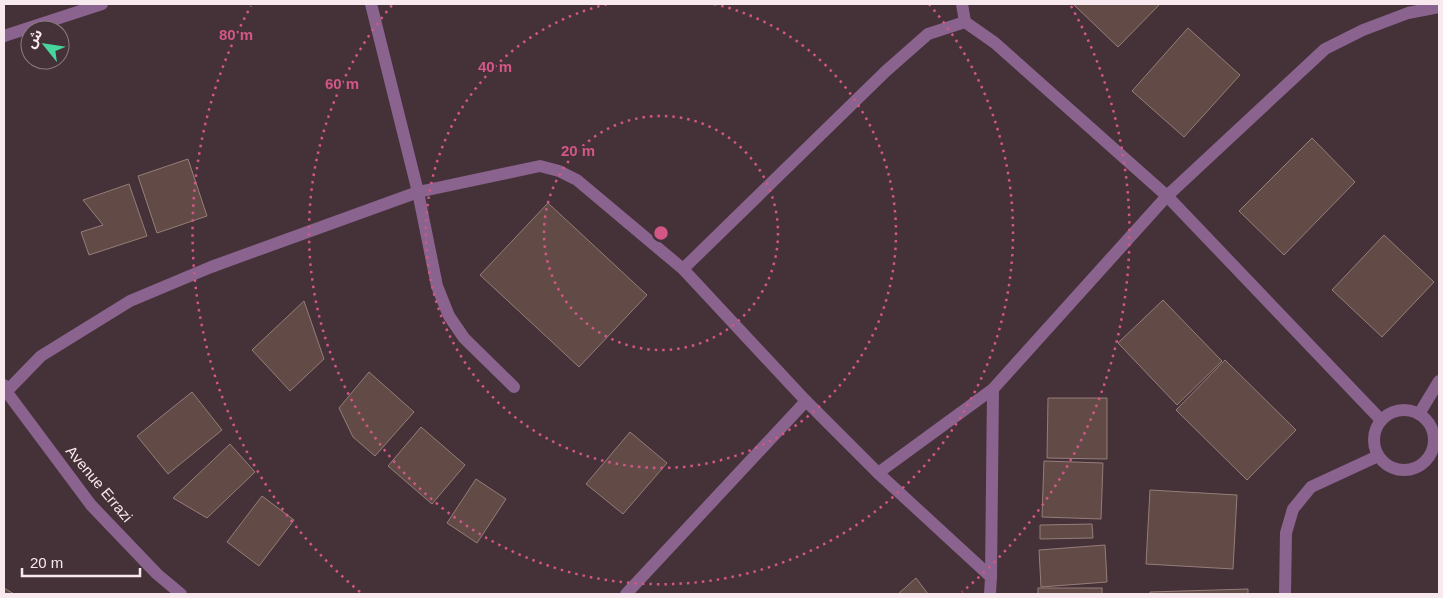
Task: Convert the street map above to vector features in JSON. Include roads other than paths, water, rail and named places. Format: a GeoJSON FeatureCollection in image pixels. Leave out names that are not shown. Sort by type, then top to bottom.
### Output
{"type":"FeatureCollection","features":[{"type":"Feature","properties":{"kind":"street"},"geometry":{"type":"LineString","coordinates":[[4,36],[102,4]]}},
{"type":"Feature","properties":{"kind":"street"},"geometry":{"type":"LineString","coordinates":[[371,4],[418,192],[437,286],[449,316],[464,338],[514,387]]}},
{"type":"Feature","properties":{"kind":"street"},"geometry":{"type":"LineString","coordinates":[[962,4],[965,22],[995,43],[1167,196],[1381,420]]}},
{"type":"Feature","properties":{"kind":"street"},"geometry":{"type":"LineString","coordinates":[[878,473],[993,389],[1167,196],[1325,49],[1363,30],[1408,13],[1439,7]]}},
{"type":"Feature","properties":{"kind":"street"},"geometry":{"type":"LineString","coordinates":[[684,269],[886,71],[928,34],[965,22]]}},
{"type":"Feature","properties":{"kind":"street"},"geometry":{"type":"LineString","coordinates":[[5,390],[41,356],[130,301],[211,267],[418,192],[540,166],[559,171],[577,180],[684,269],[806,401],[878,473],[991,577]]}},
{"type":"Feature","properties":{"kind":"street"},"geometry":{"type":"LineString","coordinates":[[1419,414],[1439,381]]}},
{"type":"Feature","properties":{"kind":"street"},"geometry":{"type":"LineString","coordinates":[[990,594],[993,389]]}},
{"type":"Feature","properties":{"kind":"street","name":"Avenue Errazi"},"geometry":{"type":"LineString","coordinates":[[5,390],[91,505],[157,574],[182,594]]}},
{"type":"Feature","properties":{"kind":"street"},"geometry":{"type":"LineString","coordinates":[[626,594],[806,401]]}},
{"type":"Feature","properties":{"kind":"street"},"geometry":{"type":"LineString","coordinates":[[1399,410],[1409,410],[1419,414],[1427,420],[1432,428],[1434,438],[1429,457],[1422,464],[1403,470],[1385,463],[1378,456],[1374,447],[1376,428],[1381,420],[1399,410]]}},
{"type":"Feature","properties":{"kind":"street"},"geometry":{"type":"LineString","coordinates":[[1285,594],[1286,533],[1292,509],[1311,487],[1378,456]]}}]}
